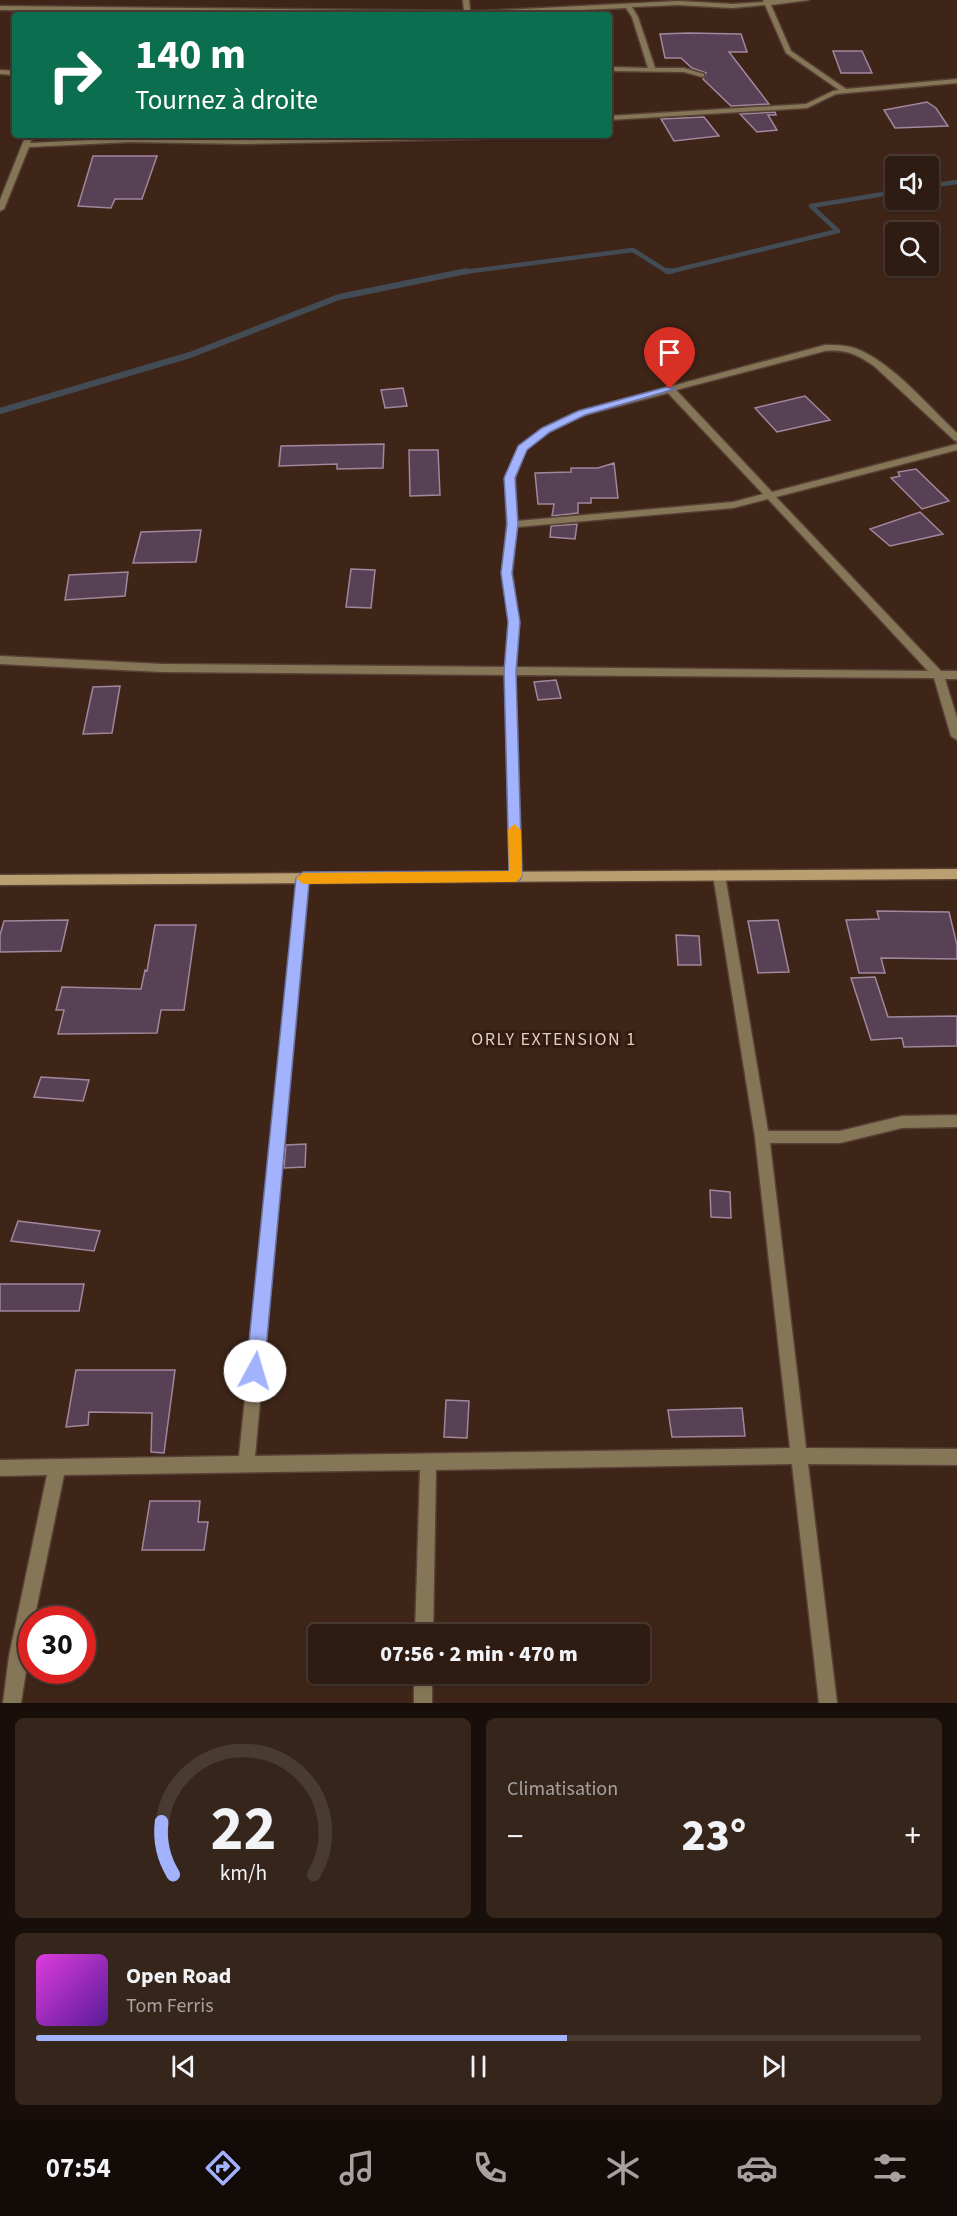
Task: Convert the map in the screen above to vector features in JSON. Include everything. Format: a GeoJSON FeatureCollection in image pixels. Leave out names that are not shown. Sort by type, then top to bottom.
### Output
{"type":"FeatureCollection","features":[{"type":"Feature","properties":{"kind":"street"},"geometry":{"type":"LineString","coordinates":[[74,0],[74,12]]}},
{"type":"Feature","properties":{"kind":"street"},"geometry":{"type":"LineString","coordinates":[[219,9],[220,0]]}},
{"type":"Feature","properties":{"kind":"street"},"geometry":{"type":"LineString","coordinates":[[503,12],[645,2],[806,0]]}},
{"type":"Feature","properties":{"kind":"street"},"geometry":{"type":"LineString","coordinates":[[766,2],[789,52],[845,91]]}},
{"type":"Feature","properties":{"kind":"street"},"geometry":{"type":"LineString","coordinates":[[627,5],[635,17],[652,69]]}},
{"type":"Feature","properties":{"kind":"street"},"geometry":{"type":"LineString","coordinates":[[0,9],[74,12],[219,9],[279,12]]}},
{"type":"Feature","properties":{"kind":"street"},"geometry":{"type":"LineString","coordinates":[[612,69],[684,70],[702,75]]}},
{"type":"Feature","properties":{"kind":"street"},"geometry":{"type":"LineString","coordinates":[[612,118],[807,106],[835,92],[957,81]]}},
{"type":"Feature","properties":{"kind":"street"},"geometry":{"type":"LineString","coordinates":[[0,209],[29,138]]}},
{"type":"Feature","properties":{"kind":"street"},"geometry":{"type":"LineString","coordinates":[[27,145],[130,140],[246,142],[433,138]]}},
{"type":"Feature","properties":{"kind":"street"},"geometry":{"type":"LineString","coordinates":[[516,876],[510,672],[514,622],[507,573],[512,524],[510,478],[522,448],[546,430],[582,413],[825,348],[840,347],[855,350],[872,361],[957,438]]}},
{"type":"Feature","properties":{"kind":"street"},"geometry":{"type":"LineString","coordinates":[[670,389],[938,675],[957,736]]}},
{"type":"Feature","properties":{"kind":"street"},"geometry":{"type":"LineString","coordinates":[[512,524],[662,510],[709,508],[771,496],[957,447]]}},
{"type":"Feature","properties":{"kind":"street"},"geometry":{"type":"LineString","coordinates":[[0,660],[162,668],[957,675]]}},
{"type":"Feature","properties":{"kind":"street"},"geometry":{"type":"LineString","coordinates":[[0,880],[957,874]]}},
{"type":"Feature","properties":{"kind":"street"},"geometry":{"type":"LineString","coordinates":[[719,875],[762,1137],[828,1703]]}},
{"type":"Feature","properties":{"kind":"street"},"geometry":{"type":"LineString","coordinates":[[246,1465],[303,878]]}},
{"type":"Feature","properties":{"kind":"street"},"geometry":{"type":"LineString","coordinates":[[762,1137],[840,1137],[902,1122],[957,1121]]}},
{"type":"Feature","properties":{"kind":"street"},"geometry":{"type":"LineString","coordinates":[[0,1468],[800,1456],[957,1457]]}},
{"type":"Feature","properties":{"kind":"street"},"geometry":{"type":"LineString","coordinates":[[424,1624],[428,1462]]}},
{"type":"Feature","properties":{"kind":"street"},"geometry":{"type":"LineString","coordinates":[[12,1703],[18,1656],[57,1468]]}},
{"type":"Feature","properties":{"kind":"street"},"geometry":{"type":"LineString","coordinates":[[423,1684],[423,1703]]}},
{"type":"Feature","properties":{"kind":"building"},"geometry":{"type":"Polygon","coordinates":[[[660,34],[741,34],[747,52],[729,52],[769,104],[731,106],[703,79],[706,73],[692,68],[681,58],[665,58],[660,34]]]}},
{"type":"Feature","properties":{"kind":"building"},"geometry":{"type":"Polygon","coordinates":[[[833,51],[862,51],[872,73],[841,73],[833,51]]]}},
{"type":"Feature","properties":{"kind":"building"},"geometry":{"type":"Polygon","coordinates":[[[927,102],[936,108],[948,126],[895,128],[884,110],[927,102]]]}},
{"type":"Feature","properties":{"kind":"building"},"geometry":{"type":"Polygon","coordinates":[[[775,112],[776,115],[768,115],[777,130],[757,132],[740,114],[775,112]]]}},
{"type":"Feature","properties":{"kind":"building"},"geometry":{"type":"Polygon","coordinates":[[[704,117],[719,136],[674,141],[661,119],[704,117]]]}},
{"type":"Feature","properties":{"kind":"building"},"geometry":{"type":"Polygon","coordinates":[[[93,156],[157,156],[142,199],[115,199],[111,208],[78,206],[93,156]]]}},
{"type":"Feature","properties":{"kind":"building"},"geometry":{"type":"Polygon","coordinates":[[[403,388],[407,406],[385,408],[381,390],[403,388]]]}},
{"type":"Feature","properties":{"kind":"building"},"geometry":{"type":"Polygon","coordinates":[[[805,396],[830,420],[777,432],[755,408],[805,396]]]}},
{"type":"Feature","properties":{"kind":"building"},"geometry":{"type":"Polygon","coordinates":[[[384,444],[383,468],[337,469],[337,464],[279,466],[281,446],[384,444]]]}},
{"type":"Feature","properties":{"kind":"building"},"geometry":{"type":"Polygon","coordinates":[[[409,450],[438,450],[440,495],[410,496],[409,450]]]}},
{"type":"Feature","properties":{"kind":"building"},"geometry":{"type":"Polygon","coordinates":[[[614,463],[618,498],[591,498],[591,503],[578,503],[578,513],[552,516],[554,504],[538,504],[535,473],[571,472],[571,468],[598,468],[614,463]]]}},
{"type":"Feature","properties":{"kind":"building"},"geometry":{"type":"Polygon","coordinates":[[[916,469],[949,501],[922,509],[891,478],[900,476],[898,472],[916,469]]]}},
{"type":"Feature","properties":{"kind":"building"},"geometry":{"type":"Polygon","coordinates":[[[920,512],[943,534],[890,546],[870,529],[920,512]]]}},
{"type":"Feature","properties":{"kind":"building"},"geometry":{"type":"Polygon","coordinates":[[[577,524],[575,539],[550,537],[551,526],[577,524]]]}},
{"type":"Feature","properties":{"kind":"building"},"geometry":{"type":"Polygon","coordinates":[[[201,530],[196,562],[133,563],[141,532],[201,530]]]}},
{"type":"Feature","properties":{"kind":"building"},"geometry":{"type":"Polygon","coordinates":[[[351,569],[375,570],[371,608],[346,607],[351,569]]]}},
{"type":"Feature","properties":{"kind":"building"},"geometry":{"type":"Polygon","coordinates":[[[128,572],[125,596],[65,600],[69,575],[128,572]]]}},
{"type":"Feature","properties":{"kind":"building"},"geometry":{"type":"Polygon","coordinates":[[[556,680],[561,698],[538,700],[534,682],[556,680]]]}},
{"type":"Feature","properties":{"kind":"building"},"geometry":{"type":"Polygon","coordinates":[[[120,686],[112,733],[83,734],[93,687],[120,686]]]}},
{"type":"Feature","properties":{"kind":"building"},"geometry":{"type":"Polygon","coordinates":[[[877,911],[949,912],[957,945],[957,959],[881,958],[885,973],[859,973],[846,920],[879,919],[877,911]]]}},
{"type":"Feature","properties":{"kind":"building"},"geometry":{"type":"Polygon","coordinates":[[[68,920],[61,951],[0,952],[0,935],[4,921],[68,920]]]}},
{"type":"Feature","properties":{"kind":"building"},"geometry":{"type":"Polygon","coordinates":[[[778,920],[789,972],[758,973],[748,921],[778,920]]]}},
{"type":"Feature","properties":{"kind":"building"},"geometry":{"type":"Polygon","coordinates":[[[155,925],[196,925],[184,1010],[161,1010],[157,1033],[58,1034],[64,1010],[56,1010],[62,987],[141,989],[145,970],[147,971],[155,925]]]}},
{"type":"Feature","properties":{"kind":"building"},"geometry":{"type":"Polygon","coordinates":[[[676,935],[699,936],[701,965],[678,965],[676,935]]]}},
{"type":"Feature","properties":{"kind":"building"},"geometry":{"type":"Polygon","coordinates":[[[875,977],[888,1017],[957,1016],[957,1046],[904,1047],[902,1038],[871,1040],[851,978],[875,977]]]}},
{"type":"Feature","properties":{"kind":"building"},"geometry":{"type":"Polygon","coordinates":[[[41,1077],[89,1080],[83,1101],[34,1097],[41,1077]]]}},
{"type":"Feature","properties":{"kind":"building"},"geometry":{"type":"Polygon","coordinates":[[[306,1144],[305,1167],[284,1168],[286,1145],[306,1144]]]}},
{"type":"Feature","properties":{"kind":"building"},"geometry":{"type":"Polygon","coordinates":[[[710,1190],[730,1192],[731,1218],[711,1217],[710,1190]]]}},
{"type":"Feature","properties":{"kind":"building"},"geometry":{"type":"Polygon","coordinates":[[[18,1221],[100,1231],[94,1251],[11,1241],[18,1221]]]}},
{"type":"Feature","properties":{"kind":"building"},"geometry":{"type":"Polygon","coordinates":[[[0,1284],[84,1284],[79,1311],[0,1311],[0,1284]]]}},
{"type":"Feature","properties":{"kind":"building"},"geometry":{"type":"Polygon","coordinates":[[[76,1370],[175,1370],[164,1453],[151,1452],[152,1413],[89,1412],[88,1425],[66,1427],[76,1370]]]}},
{"type":"Feature","properties":{"kind":"building"},"geometry":{"type":"Polygon","coordinates":[[[446,1400],[469,1401],[467,1438],[444,1437],[446,1400]]]}},
{"type":"Feature","properties":{"kind":"building"},"geometry":{"type":"Polygon","coordinates":[[[742,1408],[745,1436],[672,1437],[668,1410],[742,1408]]]}},
{"type":"Feature","properties":{"kind":"building"},"geometry":{"type":"Polygon","coordinates":[[[150,1501],[200,1501],[198,1522],[208,1522],[204,1550],[142,1550],[150,1501]]]}},
{"type":"Feature","properties":{"kind":"waterway"},"geometry":{"type":"LineString","coordinates":[[939,184],[957,182]]}},
{"type":"Feature","properties":{"kind":"waterway"},"geometry":{"type":"LineString","coordinates":[[457,273],[633,250],[668,272],[838,231],[811,206],[885,194]]}},
{"type":"Feature","properties":{"kind":"waterway"},"geometry":{"type":"LineString","coordinates":[[457,273],[467,271]]}},
{"type":"Feature","properties":{"kind":"waterway"},"geometry":{"type":"LineString","coordinates":[[0,411],[190,355],[339,297],[457,273]]}},
{"type":"Feature","properties":{"kind":"slow traffic"},"geometry":{"type":"LineString","coordinates":[[303,878],[516,876],[514,830]]}},
{"type":"Feature","properties":{"kind":"district","name":"ORLY EXTENSION 1"},"geometry":{"type":"Point","coordinates":[554,1039]}},
{"type":"Feature","properties":{"kind":"route"},"geometry":{"type":"LineString","coordinates":[[255,1371],[303,878],[516,876],[510,672],[514,622],[507,573],[512,524],[510,478],[513,468],[522,448],[546,430],[582,413],[670,389]]}}]}
